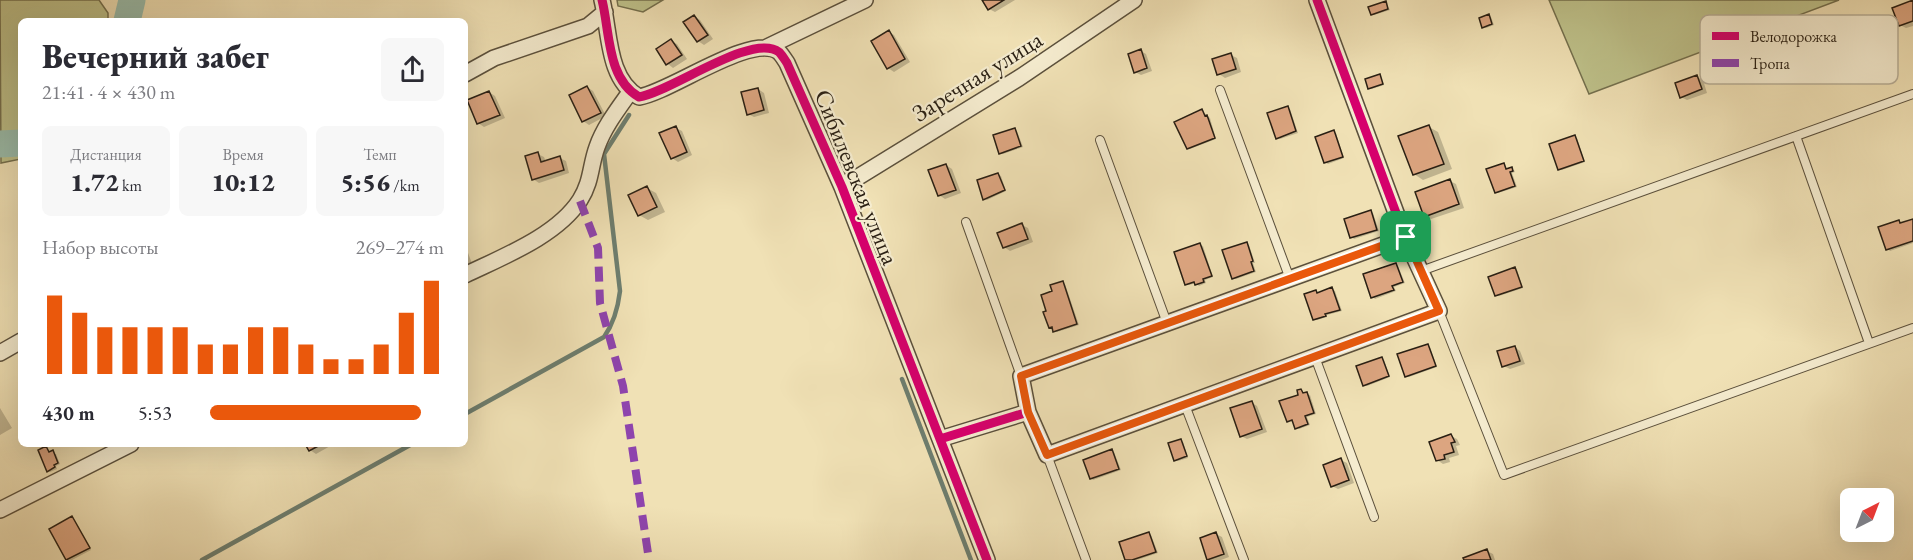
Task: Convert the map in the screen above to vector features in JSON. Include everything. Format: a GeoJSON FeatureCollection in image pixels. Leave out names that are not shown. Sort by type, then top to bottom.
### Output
{"type":"FeatureCollection","features":[{"type":"Feature","properties":{"kind":"street"},"geometry":{"type":"LineString","coordinates":[[604,6],[614,62],[624,85],[639,97],[649,96],[748,49],[767,47],[866,0]]}},
{"type":"Feature","properties":{"kind":"street","name":"Заречная улица"},"geometry":{"type":"LineString","coordinates":[[842,187],[1018,78],[1134,0]]}},
{"type":"Feature","properties":{"kind":"street"},"geometry":{"type":"LineString","coordinates":[[1317,0],[1406,237],[1439,311],[1047,455],[1028,412],[1021,376],[1406,237]]}},
{"type":"Feature","properties":{"kind":"street"},"geometry":{"type":"LineString","coordinates":[[468,72],[494,58],[588,26],[604,6]]}},
{"type":"Feature","properties":{"kind":"street","name":"Сибилевская улица"},"geometry":{"type":"LineString","coordinates":[[767,47],[779,52],[787,63],[842,187],[987,560]]}},
{"type":"Feature","properties":{"kind":"street"},"geometry":{"type":"LineString","coordinates":[[468,273],[551,231],[580,201],[591,179],[596,148],[613,116],[630,92]]}},
{"type":"Feature","properties":{"kind":"street"},"geometry":{"type":"LineString","coordinates":[[0,352],[18,343]]}},
{"type":"Feature","properties":{"kind":"street"},"geometry":{"type":"LineString","coordinates":[[940,439],[1028,412]]}},
{"type":"Feature","properties":{"kind":"street"},"geometry":{"type":"LineString","coordinates":[[0,510],[125,447]]}},
{"type":"Feature","properties":{"kind":"lane"},"geometry":{"type":"LineString","coordinates":[[1220,90],[1290,279]]}},
{"type":"Feature","properties":{"kind":"lane"},"geometry":{"type":"LineString","coordinates":[[1421,271],[1913,94]]}},
{"type":"Feature","properties":{"kind":"lane"},"geometry":{"type":"LineString","coordinates":[[1796,136],[1869,344]]}},
{"type":"Feature","properties":{"kind":"lane"},"geometry":{"type":"LineString","coordinates":[[1100,140],[1167,323]]}},
{"type":"Feature","properties":{"kind":"lane"},"geometry":{"type":"LineString","coordinates":[[966,222],[1021,376]]}},
{"type":"Feature","properties":{"kind":"lane"},"geometry":{"type":"LineString","coordinates":[[1439,311],[1504,476],[1913,328]]}},
{"type":"Feature","properties":{"kind":"lane"},"geometry":{"type":"LineString","coordinates":[[1315,357],[1374,517]]}},
{"type":"Feature","properties":{"kind":"lane"},"geometry":{"type":"LineString","coordinates":[[1185,405],[1244,560]]}},
{"type":"Feature","properties":{"kind":"lane"},"geometry":{"type":"LineString","coordinates":[[1047,455],[1086,560]]}},
{"type":"Feature","properties":{"kind":"green space"},"geometry":{"type":"Polygon","coordinates":[[[0,0],[99,0],[108,13],[108,18],[18,18],[18,160],[1,163],[0,0]]]}},
{"type":"Feature","properties":{"kind":"green space"},"geometry":{"type":"Polygon","coordinates":[[[617,0],[663,0],[643,12],[618,6],[617,0]]]}},
{"type":"Feature","properties":{"kind":"green space"},"geometry":{"type":"Polygon","coordinates":[[[1549,0],[1839,0],[1799,15],[1700,15],[1700,52],[1589,94],[1549,0]]]}},
{"type":"Feature","properties":{"kind":"building"},"geometry":{"type":"Polygon","coordinates":[[[982,0],[1004,0],[988,10],[982,0]]]}},
{"type":"Feature","properties":{"kind":"building"},"geometry":{"type":"Polygon","coordinates":[[[1913,0],[1913,21],[1899,26],[1898,15],[1895,15],[1892,8],[1913,0]]]}},
{"type":"Feature","properties":{"kind":"building"},"geometry":{"type":"Polygon","coordinates":[[[1386,1],[1388,9],[1371,15],[1368,7],[1386,1]]]}},
{"type":"Feature","properties":{"kind":"building"},"geometry":{"type":"Polygon","coordinates":[[[1489,14],[1492,24],[1482,28],[1479,18],[1489,14]]]}},
{"type":"Feature","properties":{"kind":"building"},"geometry":{"type":"Polygon","coordinates":[[[694,15],[708,35],[697,42],[683,22],[694,15]]]}},
{"type":"Feature","properties":{"kind":"building"},"geometry":{"type":"Polygon","coordinates":[[[889,30],[905,59],[887,69],[871,41],[889,30]]]}},
{"type":"Feature","properties":{"kind":"building"},"geometry":{"type":"Polygon","coordinates":[[[671,39],[682,55],[666,65],[656,49],[671,39]]]}},
{"type":"Feature","properties":{"kind":"building"},"geometry":{"type":"Polygon","coordinates":[[[1141,49],[1147,68],[1134,73],[1128,54],[1141,49]]]}},
{"type":"Feature","properties":{"kind":"building"},"geometry":{"type":"Polygon","coordinates":[[[1231,53],[1236,69],[1217,75],[1212,59],[1231,53]]]}},
{"type":"Feature","properties":{"kind":"building"},"geometry":{"type":"Polygon","coordinates":[[[1380,74],[1383,84],[1368,89],[1365,79],[1380,74]]]}},
{"type":"Feature","properties":{"kind":"building"},"geometry":{"type":"Polygon","coordinates":[[[1697,75],[1702,89],[1680,98],[1675,83],[1697,75]]]}},
{"type":"Feature","properties":{"kind":"building"},"geometry":{"type":"Polygon","coordinates":[[[587,86],[601,113],[582,122],[569,95],[587,86]]]}},
{"type":"Feature","properties":{"kind":"building"},"geometry":{"type":"Polygon","coordinates":[[[758,88],[764,110],[747,115],[741,92],[758,88]]]}},
{"type":"Feature","properties":{"kind":"building"},"geometry":{"type":"Polygon","coordinates":[[[489,91],[500,115],[477,124],[468,100],[489,91]]]}},
{"type":"Feature","properties":{"kind":"building"},"geometry":{"type":"Polygon","coordinates":[[[1288,106],[1296,131],[1276,139],[1267,113],[1288,106]]]}},
{"type":"Feature","properties":{"kind":"building"},"geometry":{"type":"Polygon","coordinates":[[[1202,109],[1205,116],[1207,115],[1215,138],[1187,149],[1174,122],[1202,109]]]}},
{"type":"Feature","properties":{"kind":"building"},"geometry":{"type":"Polygon","coordinates":[[[1429,125],[1444,164],[1413,175],[1398,136],[1429,125]]]}},
{"type":"Feature","properties":{"kind":"building"},"geometry":{"type":"Polygon","coordinates":[[[676,126],[687,152],[671,159],[659,133],[676,126]]]}},
{"type":"Feature","properties":{"kind":"building"},"geometry":{"type":"Polygon","coordinates":[[[1015,128],[1021,146],[999,154],[993,135],[1015,128]]]}},
{"type":"Feature","properties":{"kind":"building"},"geometry":{"type":"Polygon","coordinates":[[[1334,130],[1343,157],[1324,163],[1315,137],[1334,130]]]}},
{"type":"Feature","properties":{"kind":"building"},"geometry":{"type":"Polygon","coordinates":[[[1575,135],[1584,161],[1558,170],[1549,144],[1575,135]]]}},
{"type":"Feature","properties":{"kind":"building"},"geometry":{"type":"Polygon","coordinates":[[[538,152],[541,162],[560,156],[564,170],[532,180],[525,156],[538,152]]]}},
{"type":"Feature","properties":{"kind":"building"},"geometry":{"type":"Polygon","coordinates":[[[1504,163],[1506,169],[1512,167],[1513,171],[1510,172],[1515,186],[1495,193],[1486,169],[1504,163]]]}},
{"type":"Feature","properties":{"kind":"building"},"geometry":{"type":"Polygon","coordinates":[[[946,164],[956,190],[938,196],[928,170],[946,164]]]}},
{"type":"Feature","properties":{"kind":"building"},"geometry":{"type":"Polygon","coordinates":[[[998,173],[1005,190],[983,200],[977,180],[998,173]]]}},
{"type":"Feature","properties":{"kind":"building"},"geometry":{"type":"Polygon","coordinates":[[[1450,179],[1459,204],[1424,217],[1415,192],[1450,179]]]}},
{"type":"Feature","properties":{"kind":"building"},"geometry":{"type":"Polygon","coordinates":[[[647,186],[657,207],[638,216],[628,195],[647,186]]]}},
{"type":"Feature","properties":{"kind":"building"},"geometry":{"type":"Polygon","coordinates":[[[1371,210],[1377,230],[1350,238],[1344,219],[1371,210]]]}},
{"type":"Feature","properties":{"kind":"building"},"geometry":{"type":"Polygon","coordinates":[[[1913,219],[1913,241],[1886,250],[1878,227],[1899,220],[1900,223],[1913,219]]]}},
{"type":"Feature","properties":{"kind":"building"},"geometry":{"type":"Polygon","coordinates":[[[1022,223],[1028,239],[1003,248],[997,233],[1022,223]]]}},
{"type":"Feature","properties":{"kind":"building"},"geometry":{"type":"Polygon","coordinates":[[[1247,242],[1254,271],[1232,279],[1222,250],[1247,242]]]}},
{"type":"Feature","properties":{"kind":"building"},"geometry":{"type":"Polygon","coordinates":[[[1200,243],[1212,276],[1195,285],[1194,282],[1185,285],[1174,252],[1200,243]]]}},
{"type":"Feature","properties":{"kind":"building"},"geometry":{"type":"Polygon","coordinates":[[[1396,263],[1403,282],[1392,286],[1394,290],[1371,298],[1363,274],[1396,263]]]}},
{"type":"Feature","properties":{"kind":"building"},"geometry":{"type":"Polygon","coordinates":[[[1515,267],[1522,287],[1495,296],[1488,277],[1515,267]]]}},
{"type":"Feature","properties":{"kind":"building"},"geometry":{"type":"Polygon","coordinates":[[[1063,281],[1077,324],[1053,332],[1043,312],[1046,311],[1041,295],[1052,291],[1050,285],[1063,281]]]}},
{"type":"Feature","properties":{"kind":"building"},"geometry":{"type":"Polygon","coordinates":[[[1332,287],[1340,310],[1313,320],[1304,294],[1316,290],[1317,293],[1332,287]]]}},
{"type":"Feature","properties":{"kind":"building"},"geometry":{"type":"Polygon","coordinates":[[[1428,344],[1436,366],[1405,377],[1397,354],[1428,344]]]}},
{"type":"Feature","properties":{"kind":"building"},"geometry":{"type":"Polygon","coordinates":[[[1515,346],[1520,361],[1502,367],[1497,351],[1515,346]]]}},
{"type":"Feature","properties":{"kind":"building"},"geometry":{"type":"Polygon","coordinates":[[[1382,357],[1389,376],[1363,386],[1356,366],[1382,357]]]}},
{"type":"Feature","properties":{"kind":"building"},"geometry":{"type":"Polygon","coordinates":[[[1301,389],[1303,393],[1307,392],[1314,413],[1305,416],[1308,424],[1295,429],[1292,420],[1287,422],[1279,401],[1298,395],[1297,390],[1301,389]]]}},
{"type":"Feature","properties":{"kind":"building"},"geometry":{"type":"Polygon","coordinates":[[[1252,401],[1262,429],[1240,437],[1230,408],[1252,401]]]}},
{"type":"Feature","properties":{"kind":"building"},"geometry":{"type":"Polygon","coordinates":[[[1451,434],[1455,442],[1451,443],[1454,452],[1444,455],[1445,459],[1436,461],[1429,442],[1451,434]]]}},
{"type":"Feature","properties":{"kind":"building"},"geometry":{"type":"Polygon","coordinates":[[[1181,439],[1187,456],[1174,461],[1168,443],[1181,439]]]}},
{"type":"Feature","properties":{"kind":"building"},"geometry":{"type":"Polygon","coordinates":[[[46,447],[49,452],[53,450],[58,463],[54,465],[55,467],[47,472],[38,450],[46,447]]]}},
{"type":"Feature","properties":{"kind":"building"},"geometry":{"type":"Polygon","coordinates":[[[1112,449],[1119,469],[1090,479],[1083,460],[1112,449]]]}},
{"type":"Feature","properties":{"kind":"building"},"geometry":{"type":"Polygon","coordinates":[[[1341,458],[1349,480],[1331,487],[1323,465],[1341,458]]]}},
{"type":"Feature","properties":{"kind":"building"},"geometry":{"type":"Polygon","coordinates":[[[72,516],[90,548],[66,560],[49,529],[72,516]]]}},
{"type":"Feature","properties":{"kind":"building"},"geometry":{"type":"Polygon","coordinates":[[[1149,532],[1156,552],[1125,560],[1119,542],[1149,532]]]}},
{"type":"Feature","properties":{"kind":"building"},"geometry":{"type":"Polygon","coordinates":[[[1216,532],[1224,554],[1207,560],[1200,538],[1216,532]]]}},
{"type":"Feature","properties":{"kind":"building"},"geometry":{"type":"Polygon","coordinates":[[[1487,549],[1491,560],[1464,560],[1463,558],[1487,549]]]}},
{"type":"Feature","properties":{"kind":"waterway"},"geometry":{"type":"LineString","coordinates":[[128,18],[132,0]]}},
{"type":"Feature","properties":{"kind":"waterway"},"geometry":{"type":"LineString","coordinates":[[468,412],[604,337],[607,332],[615,315],[620,291],[604,154],[629,115]]}},
{"type":"Feature","properties":{"kind":"waterway"},"geometry":{"type":"LineString","coordinates":[[0,144],[18,143]]}},
{"type":"Feature","properties":{"kind":"waterway"},"geometry":{"type":"LineString","coordinates":[[902,379],[971,560]]}},
{"type":"Feature","properties":{"kind":"waterway"},"geometry":{"type":"LineString","coordinates":[[202,560],[407,447]]}},
{"type":"Feature","properties":{"kind":"marked path"},"geometry":{"type":"LineString","coordinates":[[580,201],[598,248],[600,303],[623,386],[649,560]]}},
{"type":"Feature","properties":{"kind":"cycle path"},"geometry":{"type":"LineString","coordinates":[[602,0],[615,67],[621,79],[639,97],[671,85],[731,56],[750,50],[767,48],[779,52],[783,57],[842,187],[987,560]]}},
{"type":"Feature","properties":{"kind":"cycle path"},"geometry":{"type":"LineString","coordinates":[[940,439],[1028,412],[1021,376],[1405,237],[1317,0]]}},
{"type":"Feature","properties":{"kind":"route"},"geometry":{"type":"LineString","coordinates":[[1406,237],[1439,311],[1047,455],[1028,412],[1021,376],[1406,237]]}}]}
